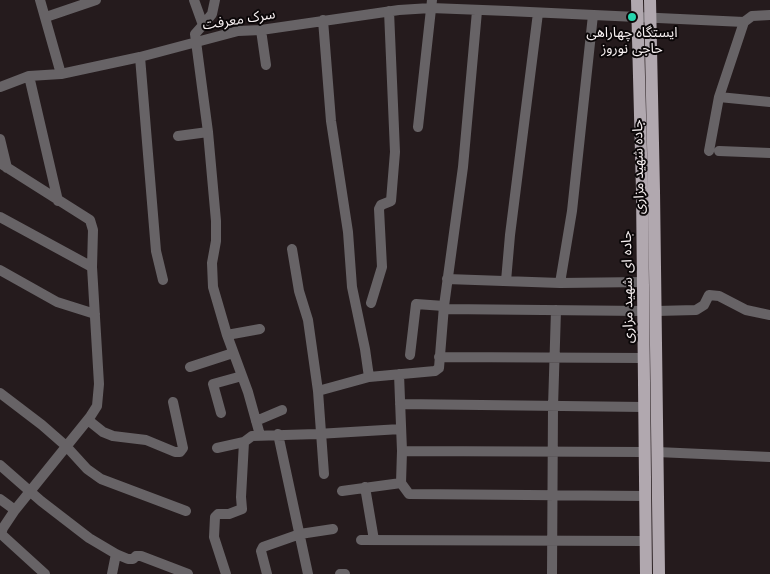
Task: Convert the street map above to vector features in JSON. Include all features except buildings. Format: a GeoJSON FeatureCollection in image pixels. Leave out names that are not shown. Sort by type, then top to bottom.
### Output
{"type":"FeatureCollection","features":[{"type":"Feature","properties":{"kind":"main road","name":"جاده ای شهید مزاری"},"geometry":{"type":"LineString","coordinates":[[637,0],[643,17],[642,282],[649,311],[643,358],[644,407],[651,452],[645,496],[646,574]]}},
{"type":"Feature","properties":{"kind":"main road","name":"جاده شهید مزاری"},"geometry":{"type":"LineString","coordinates":[[650,0],[643,17],[651,452],[659,574]]}},
{"type":"Feature","properties":{"kind":"street"},"geometry":{"type":"LineString","coordinates":[[40,0],[61,74]]}},
{"type":"Feature","properties":{"kind":"street"},"geometry":{"type":"LineString","coordinates":[[46,17],[96,0]]}},
{"type":"Feature","properties":{"kind":"street"},"geometry":{"type":"LineString","coordinates":[[194,0],[203,25]]}},
{"type":"Feature","properties":{"kind":"street"},"geometry":{"type":"LineString","coordinates":[[215,0],[212,14],[195,34],[208,132],[216,221],[216,241],[212,263],[213,287],[226,335],[242,376],[260,435]]}},
{"type":"Feature","properties":{"kind":"street"},"geometry":{"type":"LineString","coordinates":[[418,127],[432,4]]}},
{"type":"Feature","properties":{"kind":"street","name":"سرک معرفت"},"geometry":{"type":"LineString","coordinates":[[0,86],[29,76],[61,74],[140,57],[238,31],[261,30],[432,4],[477,10],[509,5],[538,13],[744,22],[752,16],[770,15]]}},
{"type":"Feature","properties":{"kind":"street"},"geometry":{"type":"LineString","coordinates":[[318,392],[368,377],[435,371],[439,368],[443,308],[463,167],[477,10]]}},
{"type":"Feature","properties":{"kind":"street"},"geometry":{"type":"LineString","coordinates":[[371,303],[382,267],[379,209],[381,205],[391,201],[395,152],[389,11]]}},
{"type":"Feature","properties":{"kind":"street"},"geometry":{"type":"LineString","coordinates":[[506,281],[538,13]]}},
{"type":"Feature","properties":{"kind":"street"},"geometry":{"type":"LineString","coordinates":[[560,284],[572,211],[593,15]]}},
{"type":"Feature","properties":{"kind":"street"},"geometry":{"type":"LineString","coordinates":[[323,20],[331,121],[348,232],[352,287],[365,349],[368,377]]}},
{"type":"Feature","properties":{"kind":"street"},"geometry":{"type":"LineString","coordinates":[[744,22],[719,96],[714,151],[770,153]]}},
{"type":"Feature","properties":{"kind":"street"},"geometry":{"type":"LineString","coordinates":[[261,30],[266,65]]}},
{"type":"Feature","properties":{"kind":"street"},"geometry":{"type":"LineString","coordinates":[[140,57],[156,251],[163,280]]}},
{"type":"Feature","properties":{"kind":"street"},"geometry":{"type":"LineString","coordinates":[[29,76],[58,201]]}},
{"type":"Feature","properties":{"kind":"street"},"geometry":{"type":"LineString","coordinates":[[719,96],[770,102]]}},
{"type":"Feature","properties":{"kind":"street"},"geometry":{"type":"LineString","coordinates":[[178,136],[208,132]]}},
{"type":"Feature","properties":{"kind":"street"},"geometry":{"type":"LineString","coordinates":[[0,139],[4,166],[90,220],[93,230],[92,268],[99,384],[97,406],[88,420],[15,510],[2,528],[1,534],[45,574]]}},
{"type":"Feature","properties":{"kind":"street"},"geometry":{"type":"LineString","coordinates":[[0,217],[92,268]]}},
{"type":"Feature","properties":{"kind":"street"},"geometry":{"type":"LineString","coordinates":[[292,249],[299,291],[308,320],[318,392],[324,474]]}},
{"type":"Feature","properties":{"kind":"street"},"geometry":{"type":"LineString","coordinates":[[0,270],[57,302],[95,314]]}},
{"type":"Feature","properties":{"kind":"street"},"geometry":{"type":"LineString","coordinates":[[447,279],[560,284],[642,282]]}},
{"type":"Feature","properties":{"kind":"street"},"geometry":{"type":"LineString","coordinates":[[410,355],[416,304],[443,308],[696,310],[704,305],[709,295],[719,296],[746,310],[770,315]]}},
{"type":"Feature","properties":{"kind":"street"},"geometry":{"type":"LineString","coordinates":[[552,574],[553,407],[556,310]]}},
{"type":"Feature","properties":{"kind":"street"},"geometry":{"type":"LineString","coordinates":[[226,335],[260,329]]}},
{"type":"Feature","properties":{"kind":"street"},"geometry":{"type":"LineString","coordinates":[[190,367],[233,353]]}},
{"type":"Feature","properties":{"kind":"street"},"geometry":{"type":"LineString","coordinates":[[439,357],[643,358]]}},
{"type":"Feature","properties":{"kind":"street"},"geometry":{"type":"LineString","coordinates":[[399,374],[402,451],[401,483],[409,494],[645,496]]}},
{"type":"Feature","properties":{"kind":"street"},"geometry":{"type":"LineString","coordinates":[[221,413],[213,384],[242,376]]}},
{"type":"Feature","properties":{"kind":"street"},"geometry":{"type":"LineString","coordinates":[[0,393],[36,420],[66,446],[87,469],[101,479],[186,511]]}},
{"type":"Feature","properties":{"kind":"street"},"geometry":{"type":"LineString","coordinates":[[88,420],[103,432],[112,436],[146,440],[175,452],[180,452],[182,448],[173,402]]}},
{"type":"Feature","properties":{"kind":"street"},"geometry":{"type":"LineString","coordinates":[[400,404],[644,407]]}},
{"type":"Feature","properties":{"kind":"street"},"geometry":{"type":"LineString","coordinates":[[256,421],[282,410]]}},
{"type":"Feature","properties":{"kind":"street"},"geometry":{"type":"LineString","coordinates":[[217,448],[244,442],[252,436],[260,435],[401,429]]}},
{"type":"Feature","properties":{"kind":"street"},"geometry":{"type":"LineString","coordinates":[[278,434],[308,574]]}},
{"type":"Feature","properties":{"kind":"street"},"geometry":{"type":"LineString","coordinates":[[226,574],[214,537],[215,517],[218,514],[229,514],[242,509],[244,442]]}},
{"type":"Feature","properties":{"kind":"street"},"geometry":{"type":"LineString","coordinates":[[402,451],[651,452],[770,457]]}},
{"type":"Feature","properties":{"kind":"street"},"geometry":{"type":"LineString","coordinates":[[0,464],[30,491],[89,538],[116,554],[128,559],[141,556],[188,574]]}},
{"type":"Feature","properties":{"kind":"street"},"geometry":{"type":"LineString","coordinates":[[342,490],[401,483]]}},
{"type":"Feature","properties":{"kind":"street"},"geometry":{"type":"LineString","coordinates":[[365,487],[374,540]]}},
{"type":"Feature","properties":{"kind":"street"},"geometry":{"type":"LineString","coordinates":[[0,499],[15,510]]}},
{"type":"Feature","properties":{"kind":"street"},"geometry":{"type":"LineString","coordinates":[[267,574],[261,549],[300,534],[333,529]]}},
{"type":"Feature","properties":{"kind":"street"},"geometry":{"type":"LineString","coordinates":[[361,540],[645,541]]}},
{"type":"Feature","properties":{"kind":"street"},"geometry":{"type":"LineString","coordinates":[[112,574],[116,554]]}},
{"type":"Feature","properties":{"kind":"street"},"geometry":{"type":"LineString","coordinates":[[340,574],[345,574]]}},
{"type":"Feature","properties":{"kind":"place","name":"ایستگاه چهاراهی حاجی نوروز"},"geometry":{"type":"Point","coordinates":[632,17]}}]}
